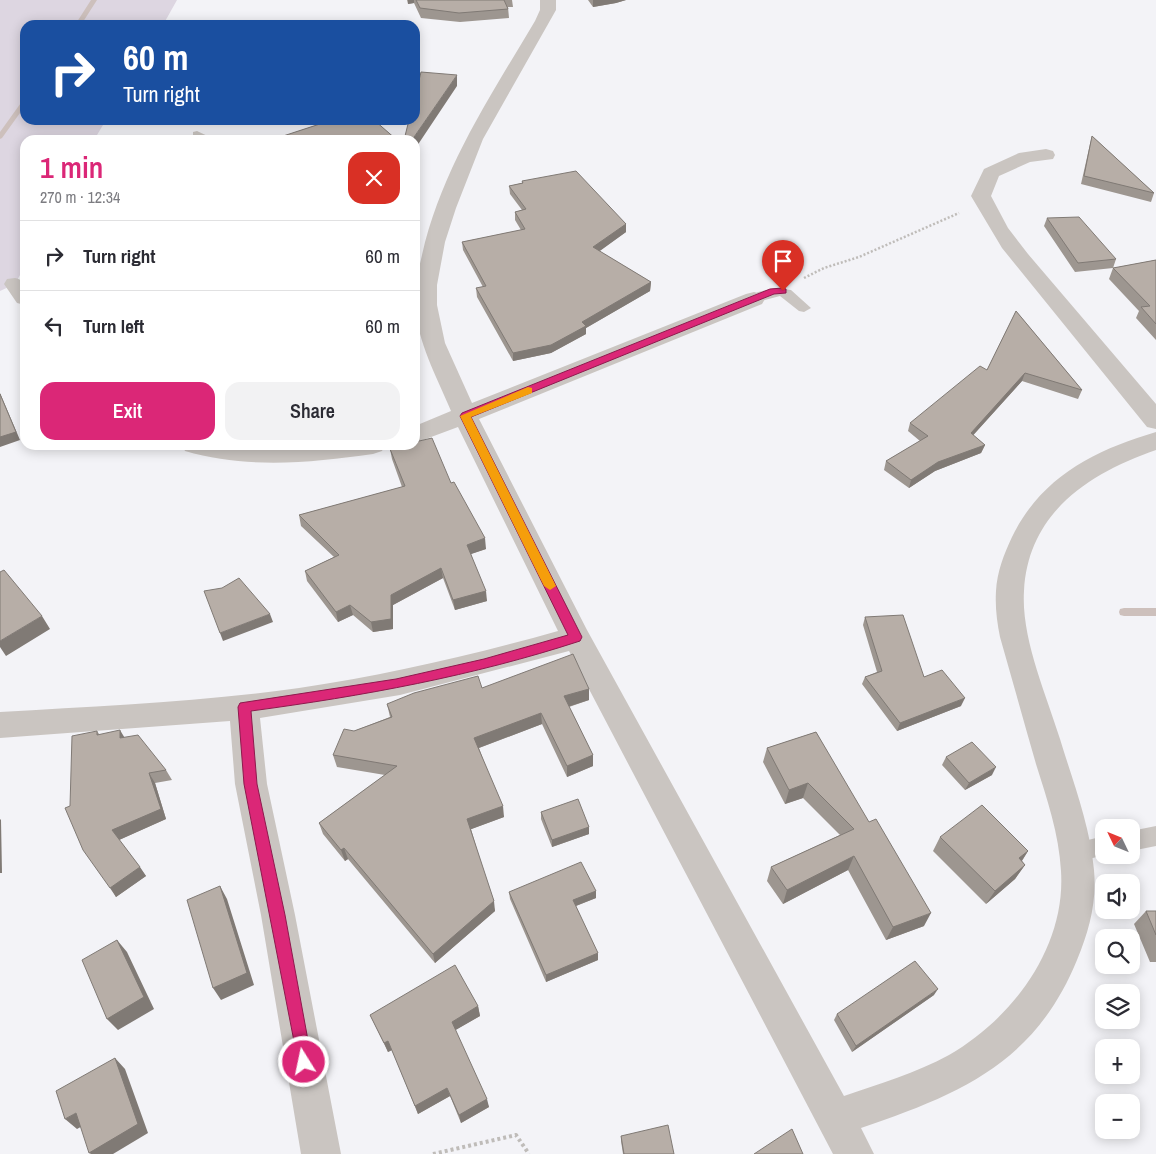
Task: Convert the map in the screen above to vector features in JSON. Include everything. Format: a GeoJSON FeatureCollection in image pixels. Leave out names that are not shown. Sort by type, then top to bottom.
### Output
{"type":"FeatureCollection","features":[{"type":"Feature","properties":{"kind":"street"},"geometry":{"type":"LineString","coordinates":[[548,0],[548,10],[543,21],[474,139],[446,208],[420,283],[434,342],[465,416],[576,637],[854,1154]]}},
{"type":"Feature","properties":{"kind":"street"},"geometry":{"type":"LineString","coordinates":[[1046,155],[1026,157],[991,173],[981,196],[991,219],[1034,273],[1107,358],[1156,421]]}},
{"type":"Feature","properties":{"kind":"street"},"geometry":{"type":"LineString","coordinates":[[420,433],[754,299]]}},
{"type":"Feature","properties":{"kind":"street"},"geometry":{"type":"LineString","coordinates":[[836,1118],[914,1091],[964,1067],[995,1044],[1025,1016],[1048,984],[1062,955],[1074,921],[1078,886],[1089,849],[1064,802],[1014,637],[1009,610],[1011,583],[1017,557],[1027,534],[1043,509],[1058,494],[1081,473],[1097,463],[1156,441]]}},
{"type":"Feature","properties":{"kind":"street"},"geometry":{"type":"LineString","coordinates":[[215,450],[271,455],[341,450]]}},
{"type":"Feature","properties":{"kind":"street"},"geometry":{"type":"LineString","coordinates":[[0,726],[244,707],[338,694],[396,684],[484,664],[576,637]]}},
{"type":"Feature","properties":{"kind":"street"},"geometry":{"type":"LineString","coordinates":[[244,707],[251,784],[278,915],[321,1154]]}},
{"type":"Feature","properties":{"kind":"lane"},"geometry":{"type":"LineString","coordinates":[[754,299],[773,291],[783,291],[804,308]]}},
{"type":"Feature","properties":{"kind":"lane"},"geometry":{"type":"LineString","coordinates":[[1140,839],[1156,836]]}},
{"type":"Feature","properties":{"kind":"path"},"geometry":{"type":"LineString","coordinates":[[783,291],[824,268],[860,257],[951,215],[987,208]]}},
{"type":"Feature","properties":{"kind":"path"},"geometry":{"type":"LineString","coordinates":[[433,1154],[516,1135],[529,1154]]}},
{"type":"Feature","properties":{"kind":"shaded area"},"geometry":{"type":"Polygon","coordinates":[[[0,0],[177,0],[166,20],[20,20],[20,125],[103,125],[97,135],[20,135],[20,275],[15,284],[0,291],[0,0]]]}},
{"type":"Feature","properties":{"kind":"building"},"geometry":{"type":"Polygon","coordinates":[[[416,0],[504,0],[508,9],[459,13],[420,8],[416,0]]]}},
{"type":"Feature","properties":{"kind":"building"},"geometry":{"type":"Polygon","coordinates":[[[421,72],[457,75],[415,135],[405,135],[408,125],[420,125],[421,72]]]}},
{"type":"Feature","properties":{"kind":"building"},"geometry":{"type":"Polygon","coordinates":[[[317,125],[380,125],[391,135],[286,135],[317,125]]]}},
{"type":"Feature","properties":{"kind":"building"},"geometry":{"type":"Polygon","coordinates":[[[1092,136],[1154,193],[1084,176],[1092,136]]]}},
{"type":"Feature","properties":{"kind":"building"},"geometry":{"type":"Polygon","coordinates":[[[576,171],[626,224],[593,247],[651,282],[582,322],[586,326],[551,345],[513,353],[476,288],[486,286],[462,242],[525,229],[515,212],[526,209],[509,186],[523,183],[522,181],[576,171]]]}},
{"type":"Feature","properties":{"kind":"building"},"geometry":{"type":"Polygon","coordinates":[[[1079,217],[1116,259],[1078,263],[1047,218],[1079,217]]]}},
{"type":"Feature","properties":{"kind":"building"},"geometry":{"type":"Polygon","coordinates":[[[1156,260],[1156,324],[1141,307],[1150,306],[1113,268],[1156,260]]]}},
{"type":"Feature","properties":{"kind":"building"},"geometry":{"type":"Polygon","coordinates":[[[1016,311],[1082,390],[1025,373],[971,433],[985,445],[938,462],[911,480],[886,461],[928,436],[910,423],[980,366],[987,370],[1016,311]]]}},
{"type":"Feature","properties":{"kind":"building"},"geometry":{"type":"Polygon","coordinates":[[[0,394],[16,432],[0,437],[0,394]]]}},
{"type":"Feature","properties":{"kind":"building"},"geometry":{"type":"Polygon","coordinates":[[[432,438],[451,483],[454,482],[485,538],[467,545],[486,591],[453,600],[441,568],[391,595],[391,619],[371,622],[350,605],[336,612],[305,571],[339,555],[299,515],[405,486],[390,450],[420,450],[420,441],[432,438]]]}},
{"type":"Feature","properties":{"kind":"building"},"geometry":{"type":"Polygon","coordinates":[[[4,570],[42,616],[0,641],[0,572],[4,570]]]}},
{"type":"Feature","properties":{"kind":"building"},"geometry":{"type":"Polygon","coordinates":[[[239,578],[270,614],[220,633],[204,591],[222,588],[239,578]]]}},
{"type":"Feature","properties":{"kind":"building"},"geometry":{"type":"Polygon","coordinates":[[[903,615],[924,677],[942,670],[965,698],[900,723],[865,677],[882,671],[865,617],[903,615]]]}},
{"type":"Feature","properties":{"kind":"building"},"geometry":{"type":"Polygon","coordinates":[[[573,654],[589,689],[564,696],[593,755],[567,766],[541,713],[474,738],[503,806],[467,819],[494,901],[433,954],[344,848],[341,850],[319,823],[397,766],[333,755],[344,729],[354,731],[392,717],[387,704],[414,693],[478,676],[482,688],[573,654]]]}},
{"type":"Feature","properties":{"kind":"building"},"geometry":{"type":"Polygon","coordinates":[[[120,730],[120,738],[138,735],[166,770],[149,773],[161,809],[112,830],[140,867],[110,888],[83,850],[65,808],[70,806],[72,736],[97,731],[97,735],[120,730]]]}},
{"type":"Feature","properties":{"kind":"building"},"geometry":{"type":"Polygon","coordinates":[[[816,732],[869,822],[876,819],[931,913],[893,927],[854,856],[787,890],[771,867],[854,829],[808,783],[789,790],[767,748],[816,732]]]}},
{"type":"Feature","properties":{"kind":"building"},"geometry":{"type":"Polygon","coordinates":[[[972,742],[996,767],[969,783],[946,757],[972,742]]]}},
{"type":"Feature","properties":{"kind":"building"},"geometry":{"type":"Polygon","coordinates":[[[578,799],[589,827],[552,840],[541,812],[578,799]]]}},
{"type":"Feature","properties":{"kind":"building"},"geometry":{"type":"Polygon","coordinates":[[[982,805],[1028,851],[1019,858],[1025,865],[995,891],[940,837],[982,805]]]}},
{"type":"Feature","properties":{"kind":"building"},"geometry":{"type":"Polygon","coordinates":[[[581,862],[596,891],[573,900],[598,953],[546,975],[509,892],[581,862]]]}},
{"type":"Feature","properties":{"kind":"building"},"geometry":{"type":"Polygon","coordinates":[[[220,886],[247,973],[213,988],[187,900],[220,886]]]}},
{"type":"Feature","properties":{"kind":"building"},"geometry":{"type":"Polygon","coordinates":[[[1146,911],[1156,911],[1156,935],[1146,911]]]}},
{"type":"Feature","properties":{"kind":"building"},"geometry":{"type":"Polygon","coordinates":[[[117,940],[144,997],[107,1019],[82,960],[117,940]]]}},
{"type":"Feature","properties":{"kind":"building"},"geometry":{"type":"Polygon","coordinates":[[[915,961],[938,989],[856,1046],[837,1014],[915,961]]]}},
{"type":"Feature","properties":{"kind":"building"},"geometry":{"type":"Polygon","coordinates":[[[455,965],[478,1006],[452,1022],[487,1099],[459,1115],[447,1088],[415,1106],[388,1041],[384,1043],[370,1015],[455,965]]]}},
{"type":"Feature","properties":{"kind":"building"},"geometry":{"type":"Polygon","coordinates":[[[115,1058],[138,1124],[89,1153],[76,1113],[65,1119],[56,1091],[115,1058]]]}},
{"type":"Feature","properties":{"kind":"building"},"geometry":{"type":"Polygon","coordinates":[[[668,1125],[674,1154],[624,1154],[621,1136],[668,1125]]]}},
{"type":"Feature","properties":{"kind":"building"},"geometry":{"type":"Polygon","coordinates":[[[792,1129],[803,1154],[754,1154],[792,1129]]]}},
{"type":"Feature","properties":{"kind":"waterway"},"geometry":{"type":"LineString","coordinates":[[81,20],[94,0]]}},
{"type":"Feature","properties":{"kind":"waterway"},"geometry":{"type":"LineString","coordinates":[[0,137],[20,108]]}},
{"type":"Feature","properties":{"kind":"waterway"},"geometry":{"type":"LineString","coordinates":[[1124,612],[1156,612]]}},
{"type":"Feature","properties":{"kind":"slow traffic"},"geometry":{"type":"LineString","coordinates":[[528,390],[465,416],[550,586]]}},
{"type":"Feature","properties":{"kind":"route"},"geometry":{"type":"LineString","coordinates":[[304,1062],[278,915],[251,784],[246,751],[244,707],[396,684],[484,664],[576,637],[465,416],[773,291],[783,291]]}}]}
